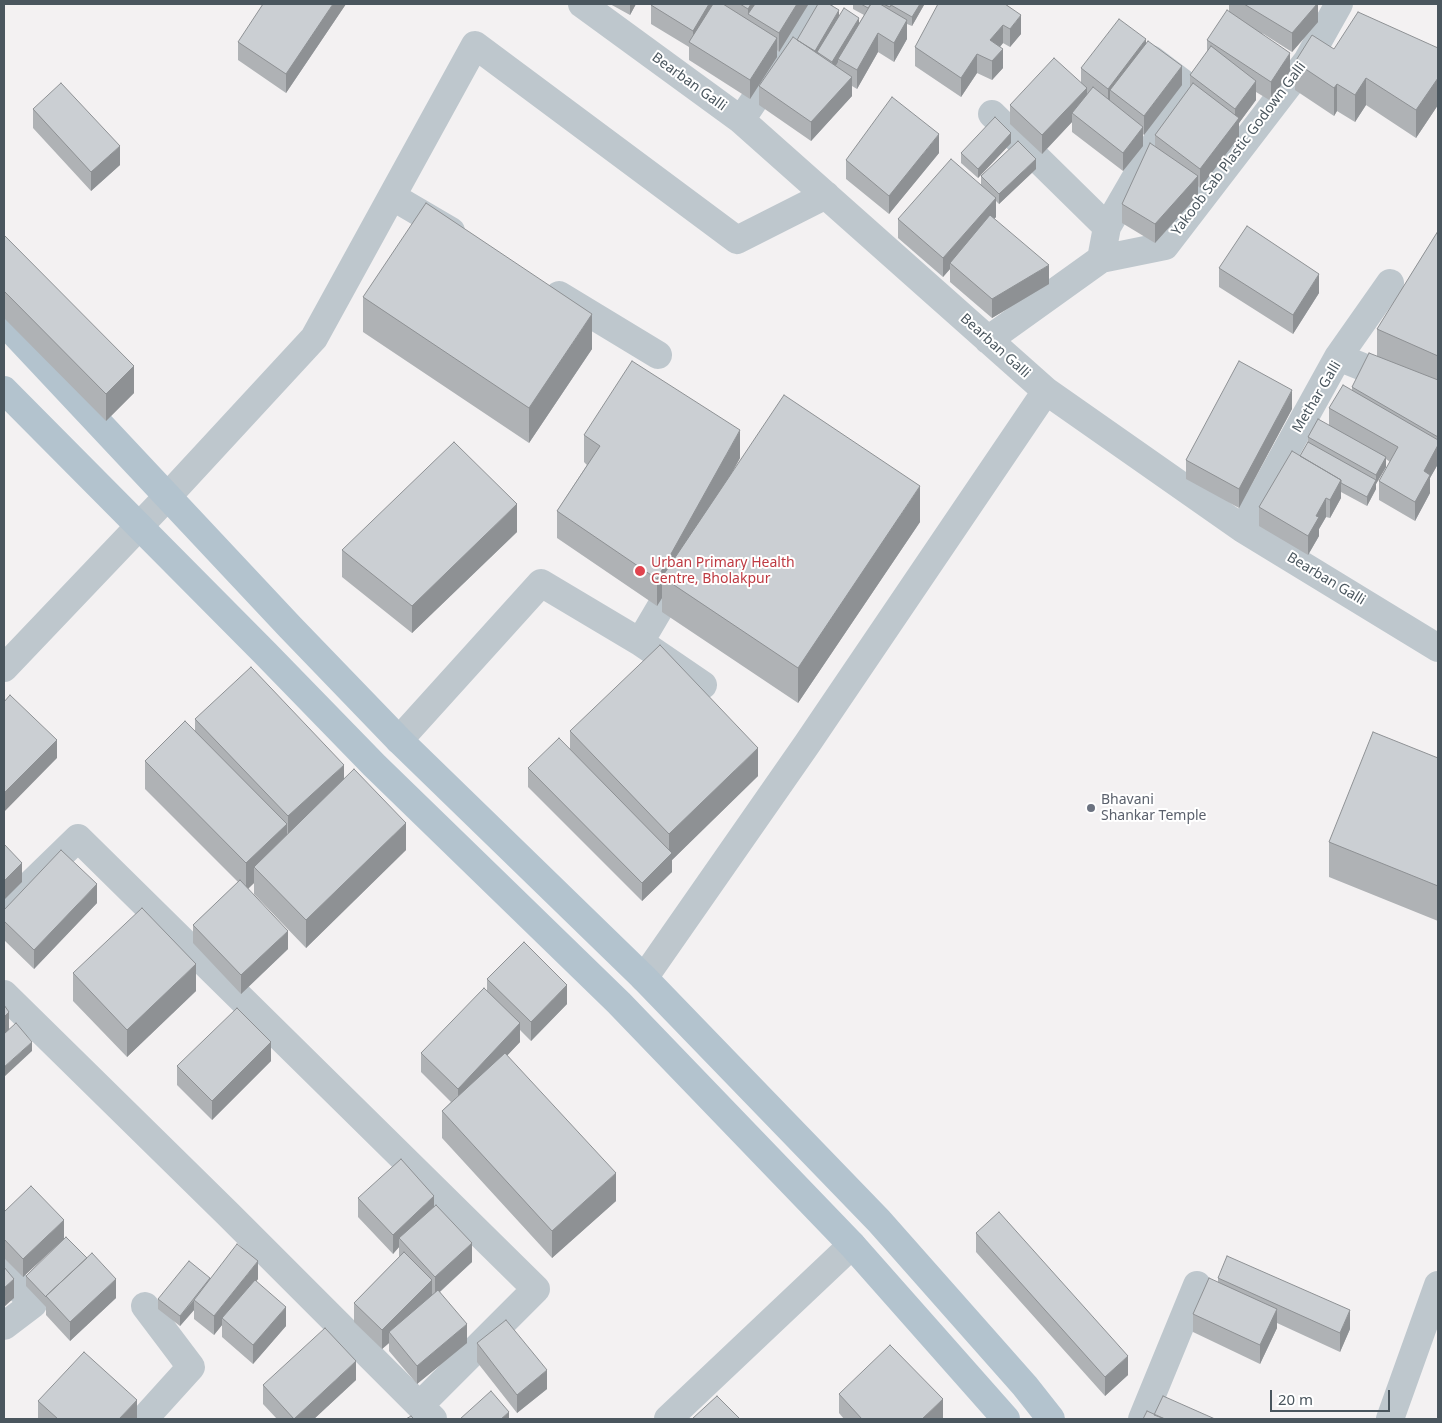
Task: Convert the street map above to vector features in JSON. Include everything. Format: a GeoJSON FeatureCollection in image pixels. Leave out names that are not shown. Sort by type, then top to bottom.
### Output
{"type":"FeatureCollection","features":[{"type":"Feature","properties":{"kind":"main road"},"geometry":{"type":"LineString","coordinates":[[4,322],[167,497],[399,740],[644,978],[878,1221],[1025,1386],[1051,1419]]}},
{"type":"Feature","properties":{"kind":"main road"},"geometry":{"type":"LineString","coordinates":[[4,390],[374,765],[619,1003],[852,1245],[1006,1419]]}},
{"type":"Feature","properties":{"kind":"street","name":"Bearban Galli"},"geometry":{"type":"LineString","coordinates":[[582,4],[741,120],[1046,392],[1243,529],[1438,648]]}},
{"type":"Feature","properties":{"kind":"street"},"geometry":{"type":"LineString","coordinates":[[741,120],[819,4]]}},
{"type":"Feature","properties":{"kind":"street","name":"Yakoob Sab Plastic Godown Galli"},"geometry":{"type":"LineString","coordinates":[[988,340],[1101,259],[1165,246],[1307,61],[1338,4]]}},
{"type":"Feature","properties":{"kind":"street"},"geometry":{"type":"LineString","coordinates":[[1101,259],[1107,227],[1188,87],[1130,44]]}},
{"type":"Feature","properties":{"kind":"street"},"geometry":{"type":"LineString","coordinates":[[4,668],[167,497],[314,338],[475,46],[736,240],[826,195]]}},
{"type":"Feature","properties":{"kind":"street"},"geometry":{"type":"LineString","coordinates":[[992,114],[1107,227]]}},
{"type":"Feature","properties":{"kind":"street"},"geometry":{"type":"LineString","coordinates":[[392,197],[469,242]]}},
{"type":"Feature","properties":{"kind":"street"},"geometry":{"type":"LineString","coordinates":[[537,282],[658,355]]}},
{"type":"Feature","properties":{"kind":"street"},"geometry":{"type":"LineString","coordinates":[[1338,357],[1390,283]]}},
{"type":"Feature","properties":{"kind":"street","name":"Methar Galli"},"geometry":{"type":"LineString","coordinates":[[1243,529],[1338,357],[1438,397]]}},
{"type":"Feature","properties":{"kind":"street"},"geometry":{"type":"LineString","coordinates":[[644,978],[807,744],[1046,392]]}},
{"type":"Feature","properties":{"kind":"street"},"geometry":{"type":"LineString","coordinates":[[640,642],[691,556]]}},
{"type":"Feature","properties":{"kind":"street"},"geometry":{"type":"LineString","coordinates":[[399,740],[541,584],[640,642],[703,685]]}},
{"type":"Feature","properties":{"kind":"street"},"geometry":{"type":"LineString","coordinates":[[4,910],[78,838],[536,1289],[426,1412],[4,994]]}},
{"type":"Feature","properties":{"kind":"street"},"geometry":{"type":"LineString","coordinates":[[668,1419],[852,1245]]}},
{"type":"Feature","properties":{"kind":"street"},"geometry":{"type":"LineString","coordinates":[[4,1271],[33,1304],[4,1326]]}},
{"type":"Feature","properties":{"kind":"street"},"geometry":{"type":"LineString","coordinates":[[1142,1419],[1197,1285]]}},
{"type":"Feature","properties":{"kind":"street"},"geometry":{"type":"LineString","coordinates":[[1390,1419],[1438,1285]]}},
{"type":"Feature","properties":{"kind":"street"},"geometry":{"type":"LineString","coordinates":[[144,1419],[191,1367],[145,1306]]}},
{"type":"Feature","properties":{"kind":"building"},"geometry":{"type":"Polygon","coordinates":[[[263,4],[333,4],[286,74],[238,42],[263,4]]]}},
{"type":"Feature","properties":{"kind":"building"},"geometry":{"type":"Polygon","coordinates":[[[652,4],[709,4],[693,31],[652,4]]]}},
{"type":"Feature","properties":{"kind":"building"},"geometry":{"type":"Polygon","coordinates":[[[713,4],[723,4],[777,38],[750,80],[689,42],[713,4]]]}},
{"type":"Feature","properties":{"kind":"building"},"geometry":{"type":"Polygon","coordinates":[[[740,4],[751,4],[748,9],[740,4]]]}},
{"type":"Feature","properties":{"kind":"building"},"geometry":{"type":"Polygon","coordinates":[[[755,4],[797,4],[779,33],[748,14],[755,4]]]}},
{"type":"Feature","properties":{"kind":"building"},"geometry":{"type":"Polygon","coordinates":[[[818,4],[829,4],[839,10],[815,51],[797,40],[818,4]]]}},
{"type":"Feature","properties":{"kind":"building"},"geometry":{"type":"Polygon","coordinates":[[[861,4],[871,4],[868,8],[861,4]]]}},
{"type":"Feature","properties":{"kind":"building"},"geometry":{"type":"Polygon","coordinates":[[[871,4],[880,4],[907,20],[894,43],[878,33],[857,70],[838,59],[871,4]]]}},
{"type":"Feature","properties":{"kind":"building"},"geometry":{"type":"Polygon","coordinates":[[[883,4],[920,4],[912,17],[891,5],[890,7],[883,4]]]}},
{"type":"Feature","properties":{"kind":"building"},"geometry":{"type":"Polygon","coordinates":[[[938,4],[1005,4],[1021,15],[1010,29],[1003,25],[990,40],[1003,49],[992,61],[977,54],[961,78],[915,47],[938,4]]]}},
{"type":"Feature","properties":{"kind":"building"},"geometry":{"type":"Polygon","coordinates":[[[1244,4],[1317,4],[1292,33],[1244,4]]]}},
{"type":"Feature","properties":{"kind":"building"},"geometry":{"type":"Polygon","coordinates":[[[844,8],[859,18],[832,62],[817,52],[844,8]]]}},
{"type":"Feature","properties":{"kind":"building"},"geometry":{"type":"Polygon","coordinates":[[[1227,10],[1290,53],[1271,82],[1207,40],[1227,10]]]}},
{"type":"Feature","properties":{"kind":"building"},"geometry":{"type":"Polygon","coordinates":[[[1358,12],[1438,48],[1438,78],[1416,110],[1366,78],[1355,95],[1337,84],[1334,88],[1295,62],[1312,35],[1334,49],[1358,12]]]}},
{"type":"Feature","properties":{"kind":"building"},"geometry":{"type":"Polygon","coordinates":[[[1119,19],[1146,39],[1108,89],[1081,68],[1119,19]]]}},
{"type":"Feature","properties":{"kind":"building"},"geometry":{"type":"Polygon","coordinates":[[[793,37],[852,77],[811,122],[759,86],[793,37]]]}},
{"type":"Feature","properties":{"kind":"building"},"geometry":{"type":"Polygon","coordinates":[[[1148,41],[1182,66],[1144,116],[1110,90],[1148,41]]]}},
{"type":"Feature","properties":{"kind":"building"},"geometry":{"type":"Polygon","coordinates":[[[1211,46],[1256,81],[1235,109],[1190,75],[1211,46]]]}},
{"type":"Feature","properties":{"kind":"building"},"geometry":{"type":"Polygon","coordinates":[[[1054,58],[1087,88],[1042,135],[1010,105],[1054,58]]]}},
{"type":"Feature","properties":{"kind":"building"},"geometry":{"type":"Polygon","coordinates":[[[61,83],[120,146],[91,172],[33,109],[61,83]]]}},
{"type":"Feature","properties":{"kind":"building"},"geometry":{"type":"Polygon","coordinates":[[[1193,83],[1239,118],[1200,169],[1155,135],[1193,83]]]}},
{"type":"Feature","properties":{"kind":"building"},"geometry":{"type":"Polygon","coordinates":[[[1093,87],[1143,127],[1123,153],[1072,113],[1093,87]]]}},
{"type":"Feature","properties":{"kind":"building"},"geometry":{"type":"Polygon","coordinates":[[[892,97],[939,134],[889,196],[846,160],[892,97]]]}},
{"type":"Feature","properties":{"kind":"building"},"geometry":{"type":"Polygon","coordinates":[[[995,117],[1011,133],[978,169],[961,153],[995,117]]]}},
{"type":"Feature","properties":{"kind":"building"},"geometry":{"type":"Polygon","coordinates":[[[1018,141],[1036,159],[999,194],[981,176],[1018,141]]]}},
{"type":"Feature","properties":{"kind":"building"},"geometry":{"type":"Polygon","coordinates":[[[1150,143],[1198,176],[1155,224],[1122,204],[1150,143]]]}},
{"type":"Feature","properties":{"kind":"building"},"geometry":{"type":"Polygon","coordinates":[[[951,159],[996,198],[943,258],[898,219],[951,159]]]}},
{"type":"Feature","properties":{"kind":"building"},"geometry":{"type":"Polygon","coordinates":[[[426,203],[592,314],[529,408],[363,297],[426,203]]]}},
{"type":"Feature","properties":{"kind":"building"},"geometry":{"type":"Polygon","coordinates":[[[990,215],[1049,265],[992,299],[950,263],[990,215]]]}},
{"type":"Feature","properties":{"kind":"building"},"geometry":{"type":"Polygon","coordinates":[[[1247,226],[1319,274],[1293,315],[1219,268],[1247,226]]]}},
{"type":"Feature","properties":{"kind":"building"},"geometry":{"type":"Polygon","coordinates":[[[1438,231],[1438,356],[1377,329],[1438,231]]]}},
{"type":"Feature","properties":{"kind":"building"},"geometry":{"type":"Polygon","coordinates":[[[4,235],[134,366],[106,394],[4,291],[4,235]]]}},
{"type":"Feature","properties":{"kind":"building"},"geometry":{"type":"Polygon","coordinates":[[[1369,353],[1438,380],[1438,437],[1352,387],[1369,353]]]}},
{"type":"Feature","properties":{"kind":"building"},"geometry":{"type":"Polygon","coordinates":[[[632,361],[740,430],[657,579],[557,511],[600,446],[584,435],[632,361]]]}},
{"type":"Feature","properties":{"kind":"building"},"geometry":{"type":"Polygon","coordinates":[[[1239,361],[1292,390],[1239,489],[1186,460],[1239,361]]]}},
{"type":"Feature","properties":{"kind":"building"},"geometry":{"type":"Polygon","coordinates":[[[1343,385],[1438,440],[1438,445],[1424,471],[1430,475],[1415,502],[1379,481],[1398,447],[1329,408],[1343,385]]]}},
{"type":"Feature","properties":{"kind":"building"},"geometry":{"type":"Polygon","coordinates":[[[784,395],[920,486],[798,668],[662,577],[784,395]]]}},
{"type":"Feature","properties":{"kind":"building"},"geometry":{"type":"Polygon","coordinates":[[[1318,419],[1386,457],[1376,475],[1308,437],[1318,419]]]}},
{"type":"Feature","properties":{"kind":"building"},"geometry":{"type":"Polygon","coordinates":[[[454,442],[517,504],[412,606],[342,550],[454,442]]]}},
{"type":"Feature","properties":{"kind":"building"},"geometry":{"type":"Polygon","coordinates":[[[1308,442],[1376,480],[1367,497],[1341,483],[1341,480],[1300,456],[1308,442]]]}},
{"type":"Feature","properties":{"kind":"building"},"geometry":{"type":"Polygon","coordinates":[[[1292,451],[1341,480],[1330,500],[1326,498],[1316,516],[1319,517],[1308,536],[1259,507],[1292,451]]]}},
{"type":"Feature","properties":{"kind":"building"},"geometry":{"type":"Polygon","coordinates":[[[660,645],[758,748],[669,834],[570,731],[660,645]]]}},
{"type":"Feature","properties":{"kind":"building"},"geometry":{"type":"Polygon","coordinates":[[[251,667],[344,765],[288,816],[195,719],[251,667]]]}},
{"type":"Feature","properties":{"kind":"building"},"geometry":{"type":"Polygon","coordinates":[[[10,695],[57,740],[4,793],[4,702],[10,695]]]}},
{"type":"Feature","properties":{"kind":"building"},"geometry":{"type":"Polygon","coordinates":[[[185,721],[287,824],[246,863],[145,761],[185,721]]]}},
{"type":"Feature","properties":{"kind":"building"},"geometry":{"type":"Polygon","coordinates":[[[1373,732],[1438,758],[1438,886],[1329,842],[1373,732]]]}},
{"type":"Feature","properties":{"kind":"building"},"geometry":{"type":"Polygon","coordinates":[[[559,738],[672,853],[642,883],[528,768],[559,738]]]}},
{"type":"Feature","properties":{"kind":"building"},"geometry":{"type":"Polygon","coordinates":[[[354,769],[406,823],[306,920],[254,867],[354,769]]]}},
{"type":"Feature","properties":{"kind":"building"},"geometry":{"type":"Polygon","coordinates":[[[4,844],[22,863],[4,881],[4,844]]]}},
{"type":"Feature","properties":{"kind":"building"},"geometry":{"type":"Polygon","coordinates":[[[61,850],[97,884],[34,950],[4,921],[4,910],[61,850]]]}},
{"type":"Feature","properties":{"kind":"building"},"geometry":{"type":"Polygon","coordinates":[[[240,880],[288,931],[241,975],[193,925],[240,880]]]}},
{"type":"Feature","properties":{"kind":"building"},"geometry":{"type":"Polygon","coordinates":[[[142,908],[196,964],[127,1030],[73,973],[142,908]]]}},
{"type":"Feature","properties":{"kind":"building"},"geometry":{"type":"Polygon","coordinates":[[[524,942],[567,985],[531,1022],[487,979],[524,942]]]}},
{"type":"Feature","properties":{"kind":"building"},"geometry":{"type":"Polygon","coordinates":[[[484,988],[520,1023],[458,1089],[421,1053],[484,988]]]}},
{"type":"Feature","properties":{"kind":"building"},"geometry":{"type":"Polygon","coordinates":[[[4,1005],[9,1012],[4,1017],[4,1005]]]}},
{"type":"Feature","properties":{"kind":"building"},"geometry":{"type":"Polygon","coordinates":[[[237,1008],[271,1042],[212,1101],[177,1066],[237,1008]]]}},
{"type":"Feature","properties":{"kind":"building"},"geometry":{"type":"Polygon","coordinates":[[[16,1023],[32,1042],[4,1067],[4,1034],[16,1023]]]}},
{"type":"Feature","properties":{"kind":"building"},"geometry":{"type":"Polygon","coordinates":[[[505,1053],[616,1173],[552,1231],[442,1111],[505,1053]]]}},
{"type":"Feature","properties":{"kind":"building"},"geometry":{"type":"Polygon","coordinates":[[[401,1159],[434,1196],[393,1235],[358,1198],[401,1159]]]}},
{"type":"Feature","properties":{"kind":"building"},"geometry":{"type":"Polygon","coordinates":[[[31,1186],[64,1220],[23,1259],[4,1239],[4,1212],[31,1186]]]}},
{"type":"Feature","properties":{"kind":"building"},"geometry":{"type":"Polygon","coordinates":[[[436,1205],[472,1243],[435,1277],[399,1238],[436,1205]]]}},
{"type":"Feature","properties":{"kind":"building"},"geometry":{"type":"Polygon","coordinates":[[[999,1212],[1128,1356],[1105,1377],[976,1233],[999,1212]]]}},
{"type":"Feature","properties":{"kind":"building"},"geometry":{"type":"Polygon","coordinates":[[[66,1237],[87,1258],[46,1297],[26,1276],[66,1237]]]}},
{"type":"Feature","properties":{"kind":"building"},"geometry":{"type":"Polygon","coordinates":[[[237,1244],[258,1261],[214,1316],[194,1300],[237,1244]]]}},
{"type":"Feature","properties":{"kind":"building"},"geometry":{"type":"Polygon","coordinates":[[[404,1252],[432,1280],[382,1330],[354,1303],[404,1252]]]}},
{"type":"Feature","properties":{"kind":"building"},"geometry":{"type":"Polygon","coordinates":[[[92,1253],[116,1279],[70,1322],[46,1296],[92,1253]]]}},
{"type":"Feature","properties":{"kind":"building"},"geometry":{"type":"Polygon","coordinates":[[[1227,1256],[1350,1310],[1340,1333],[1218,1278],[1227,1256]]]}},
{"type":"Feature","properties":{"kind":"building"},"geometry":{"type":"Polygon","coordinates":[[[189,1261],[210,1278],[180,1316],[158,1299],[189,1261]]]}},
{"type":"Feature","properties":{"kind":"building"},"geometry":{"type":"Polygon","coordinates":[[[4,1267],[14,1279],[4,1288],[4,1267]]]}},
{"type":"Feature","properties":{"kind":"building"},"geometry":{"type":"Polygon","coordinates":[[[1209,1278],[1277,1309],[1260,1345],[1193,1314],[1209,1278]]]}},
{"type":"Feature","properties":{"kind":"building"},"geometry":{"type":"Polygon","coordinates":[[[255,1280],[286,1307],[253,1345],[222,1318],[255,1280]]]}},
{"type":"Feature","properties":{"kind":"building"},"geometry":{"type":"Polygon","coordinates":[[[438,1290],[467,1324],[417,1366],[389,1332],[438,1290]]]}},
{"type":"Feature","properties":{"kind":"building"},"geometry":{"type":"Polygon","coordinates":[[[506,1320],[547,1370],[517,1395],[477,1343],[506,1320]]]}},
{"type":"Feature","properties":{"kind":"building"},"geometry":{"type":"Polygon","coordinates":[[[325,1328],[356,1361],[294,1419],[263,1385],[325,1328]]]}},
{"type":"Feature","properties":{"kind":"building"},"geometry":{"type":"Polygon","coordinates":[[[890,1345],[943,1399],[922,1419],[862,1419],[839,1394],[890,1345]]]}},
{"type":"Feature","properties":{"kind":"building"},"geometry":{"type":"Polygon","coordinates":[[[84,1352],[137,1400],[119,1419],[58,1419],[38,1401],[84,1352]]]}},
{"type":"Feature","properties":{"kind":"building"},"geometry":{"type":"Polygon","coordinates":[[[491,1391],[509,1412],[501,1419],[460,1419],[491,1391]]]}},
{"type":"Feature","properties":{"kind":"building"},"geometry":{"type":"Polygon","coordinates":[[[717,1396],[740,1419],[692,1419],[717,1396]]]}},
{"type":"Feature","properties":{"kind":"building"},"geometry":{"type":"Polygon","coordinates":[[[1163,1396],[1215,1419],[1165,1419],[1154,1415],[1163,1396]]]}},
{"type":"Feature","properties":{"kind":"building"},"geometry":{"type":"Polygon","coordinates":[[[1147,1411],[1165,1419],[1143,1419],[1147,1411]]]}},
{"type":"Feature","properties":{"kind":"place","name":"Urban Primary Health Centre, Bholakpur"},"geometry":{"type":"Point","coordinates":[640,571]}},
{"type":"Feature","properties":{"kind":"place","name":"Bhavani Shankar Temple"},"geometry":{"type":"Point","coordinates":[1091,808]}}]}
